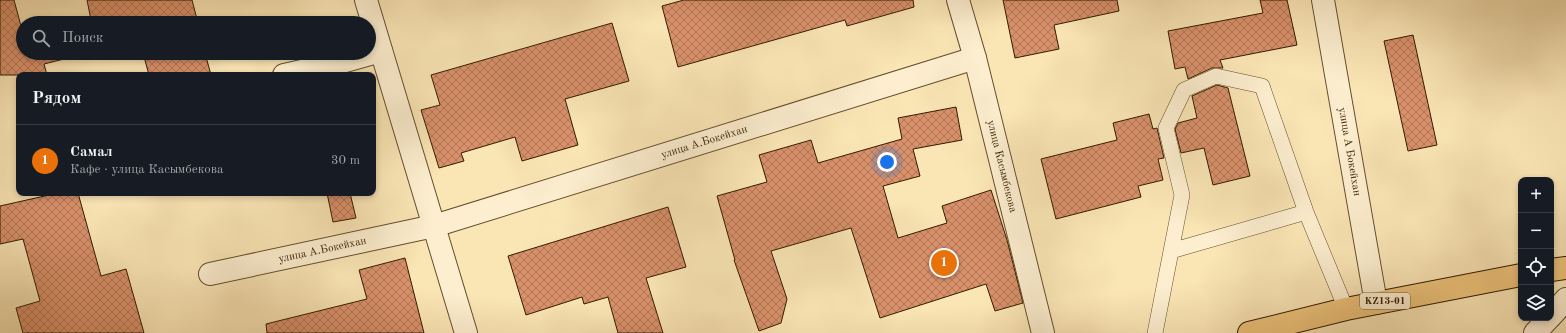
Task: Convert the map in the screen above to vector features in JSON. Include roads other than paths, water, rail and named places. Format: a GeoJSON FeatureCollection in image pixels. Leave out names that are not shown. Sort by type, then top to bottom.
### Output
{"type":"FeatureCollection","features":[{"type":"Feature","properties":{"kind":"highway"},"geometry":{"type":"LineString","coordinates":[[1554,270],[1566,268]]}},
{"type":"Feature","properties":{"kind":"highway","name":"KZ13-01"},"geometry":{"type":"LineString","coordinates":[[1249,333],[1346,308],[1518,276]]}},
{"type":"Feature","properties":{"kind":"street"},"geometry":{"type":"LineString","coordinates":[[366,0],[371,16]]}},
{"type":"Feature","properties":{"kind":"street","name":"улица Касымбекова"},"geometry":{"type":"LineString","coordinates":[[958,0],[975,58],[1043,333]]}},
{"type":"Feature","properties":{"kind":"street","name":"улица А Бокейхан"},"geometry":{"type":"LineString","coordinates":[[1323,0],[1376,303]]}},
{"type":"Feature","properties":{"kind":"street"},"geometry":{"type":"LineString","coordinates":[[376,34],[466,333]]}},
{"type":"Feature","properties":{"kind":"street"},"geometry":{"type":"LineString","coordinates":[[376,52],[381,51]]}},
{"type":"Feature","properties":{"kind":"street","name":"улица А.Бокейхан"},"geometry":{"type":"LineString","coordinates":[[210,274],[434,226],[975,58]]}},
{"type":"Feature","properties":{"kind":"street"},"geometry":{"type":"LineString","coordinates":[[297,72],[349,60]]}},
{"type":"Feature","properties":{"kind":"street"},"geometry":{"type":"LineString","coordinates":[[1554,313],[1566,299]]}},
{"type":"Feature","properties":{"kind":"street"},"geometry":{"type":"LineString","coordinates":[[1535,333],[1546,321]]}},
{"type":"Feature","properties":{"kind":"lane"},"geometry":{"type":"LineString","coordinates":[[1155,333],[1182,195],[1166,128],[1184,90],[1216,76],[1262,86],[1306,212],[1346,308]]}},
{"type":"Feature","properties":{"kind":"lane"},"geometry":{"type":"LineString","coordinates":[[1171,251],[1306,212]]}},
{"type":"Feature","properties":{"kind":"place","name":"Самал"},"geometry":{"type":"Point","coordinates":[944,263]}}]}
